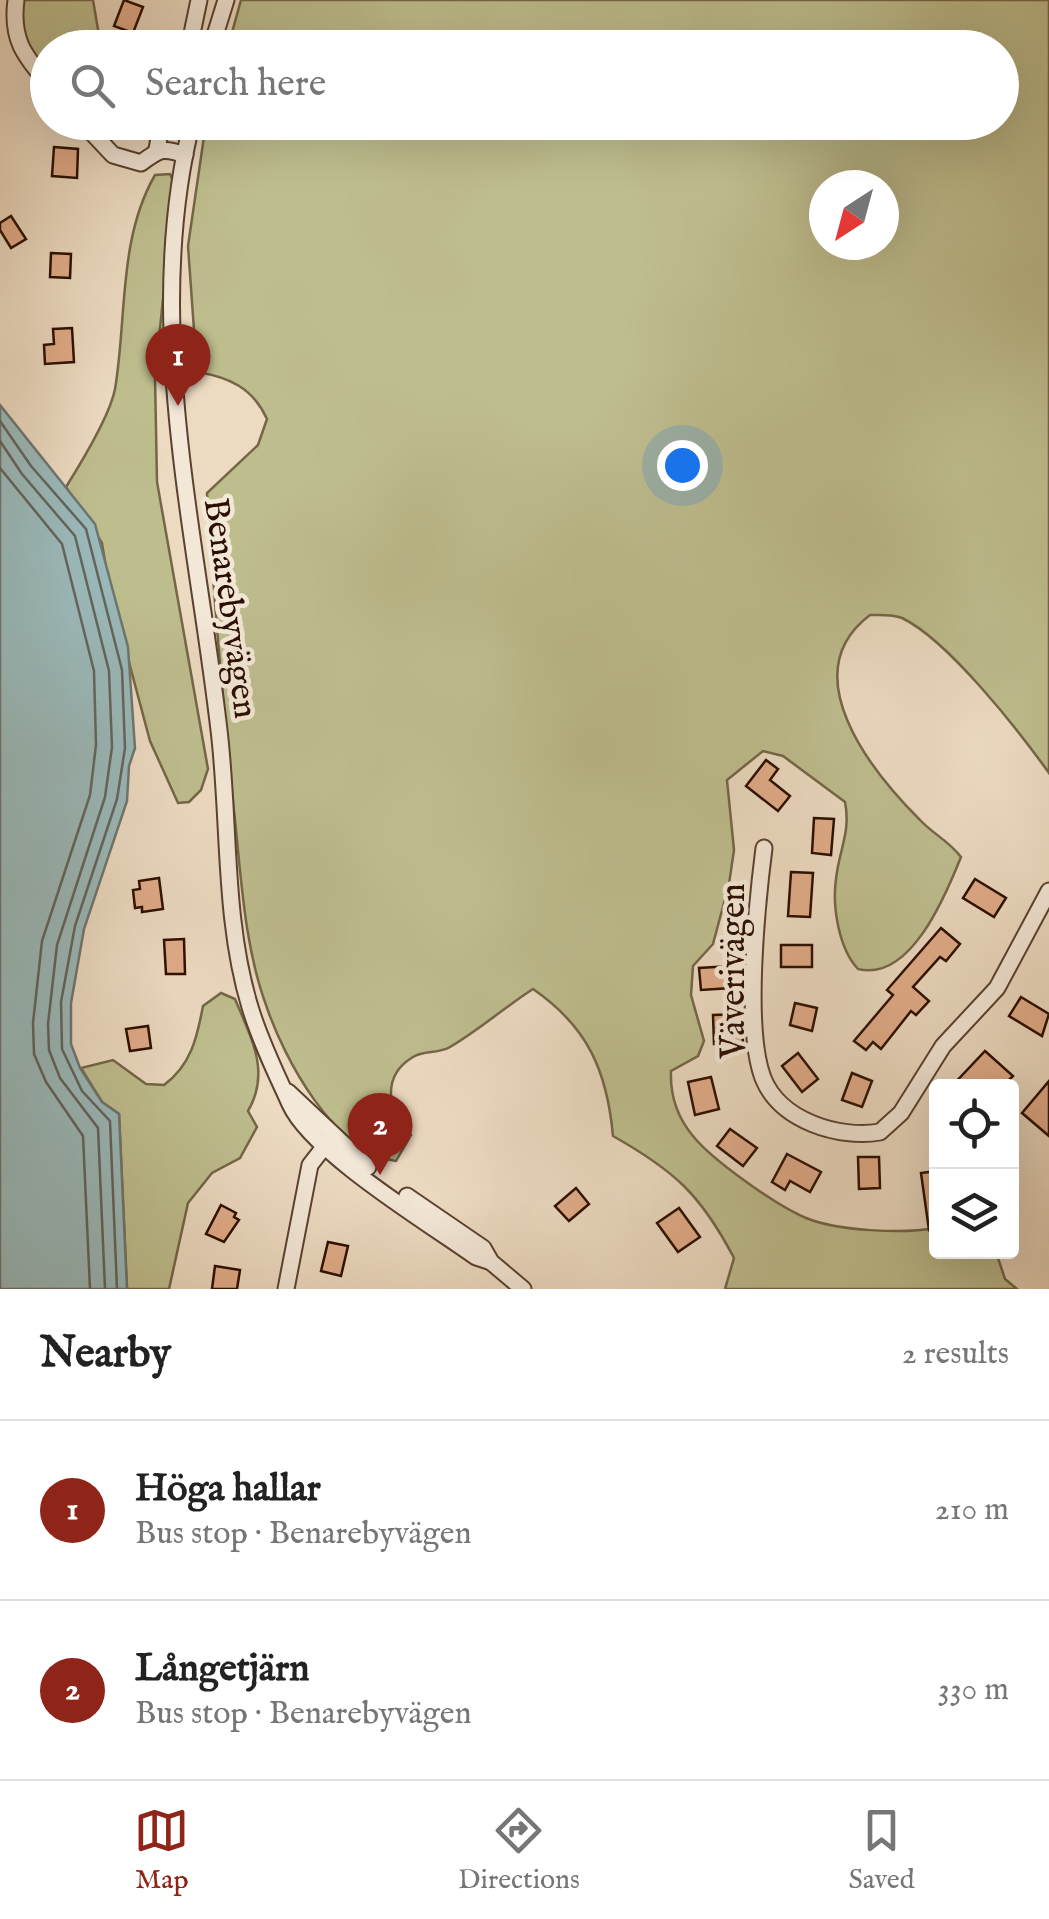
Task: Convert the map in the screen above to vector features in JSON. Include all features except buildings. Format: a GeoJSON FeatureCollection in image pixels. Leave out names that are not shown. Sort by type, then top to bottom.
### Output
{"type":"FeatureCollection","features":[{"type":"Feature","properties":{"kind":"street"},"geometry":{"type":"LineString","coordinates":[[16,0],[14,34],[30,62]]}},
{"type":"Feature","properties":{"kind":"street"},"geometry":{"type":"LineString","coordinates":[[193,30],[199,0]]}},
{"type":"Feature","properties":{"kind":"street"},"geometry":{"type":"LineString","coordinates":[[217,30],[226,0]]}},
{"type":"Feature","properties":{"kind":"street"},"geometry":{"type":"LineString","coordinates":[[100,140],[120,159],[142,163],[157,149],[159,140]]}},
{"type":"Feature","properties":{"kind":"street","name":"Benarebyvägen"},"geometry":{"type":"LineString","coordinates":[[188,140],[174,264],[178,424],[219,729],[236,934],[249,1004],[262,1042],[288,1092],[328,1141],[483,1248],[490,1262],[522,1289]]}},
{"type":"Feature","properties":{"kind":"street"},"geometry":{"type":"LineString","coordinates":[[157,149],[185,155]]}},
{"type":"Feature","properties":{"kind":"street","name":"Väverivägen"},"geometry":{"type":"LineString","coordinates":[[764,848],[757,904],[756,1016],[764,1078],[786,1108],[801,1118],[844,1132],[880,1132],[901,1114],[928,1066],[997,988],[1049,891]]}},
{"type":"Feature","properties":{"kind":"street"},"geometry":{"type":"LineString","coordinates":[[286,1289],[310,1165],[328,1141]]}},
{"type":"Feature","properties":{"kind":"shaded area"},"geometry":{"type":"Polygon","coordinates":[[[20,0],[93,0],[98,30],[30,30],[30,46],[21,21],[20,0]]]}},
{"type":"Feature","properties":{"kind":"shaded area"},"geometry":{"type":"Polygon","coordinates":[[[241,0],[1049,0],[1049,773],[1001,711],[940,646],[902,618],[870,615],[848,638],[838,664],[839,692],[847,720],[880,775],[925,825],[961,857],[954,874],[935,913],[909,950],[894,963],[877,970],[858,969],[842,939],[835,902],[847,823],[845,802],[783,756],[763,751],[727,780],[734,850],[729,884],[713,944],[693,966],[691,995],[704,1041],[698,1056],[671,1071],[676,1106],[693,1136],[729,1169],[779,1204],[806,1218],[835,1226],[889,1231],[929,1229],[929,1259],[998,1259],[1005,1279],[1017,1289],[725,1289],[734,1258],[710,1217],[670,1173],[613,1136],[606,1091],[591,1052],[568,1019],[533,989],[450,1047],[417,1055],[403,1065],[392,1084],[391,1095],[397,1116],[411,1135],[396,1161],[374,1155],[333,1123],[285,1051],[259,982],[241,884],[226,732],[207,493],[258,445],[267,419],[255,399],[239,386],[197,372],[188,246],[204,140],[1019,140],[1019,30],[233,30],[241,0]]]}},
{"type":"Feature","properties":{"kind":"shaded area"},"geometry":{"type":"Polygon","coordinates":[[[170,174],[175,185],[155,376],[157,482],[208,769],[201,790],[189,802],[178,803],[150,741],[109,587],[102,543],[66,487],[94,439],[115,389],[129,252],[143,200],[155,175],[170,174]]]}},
{"type":"Feature","properties":{"kind":"shaded area"},"geometry":{"type":"Polygon","coordinates":[[[221,993],[235,999],[256,1055],[258,1083],[248,1111],[257,1127],[240,1158],[212,1173],[188,1203],[169,1289],[127,1289],[119,1114],[102,1102],[81,1068],[113,1060],[146,1084],[164,1085],[187,1060],[203,1006],[221,993]]]}},
{"type":"Feature","properties":{"kind":"water"},"geometry":{"type":"Polygon","coordinates":[[[0,405],[95,524],[128,647],[135,748],[129,766],[127,801],[84,929],[71,1003],[71,1044],[80,1068],[102,1102],[119,1114],[127,1289],[0,1289],[0,405]]]}},
{"type":"Feature","properties":{"kind":"place","name":"Höga hallar"},"geometry":{"type":"Point","coordinates":[178,406]}},
{"type":"Feature","properties":{"kind":"place","name":"Långetjärn"},"geometry":{"type":"Point","coordinates":[380,1175]}}]}
